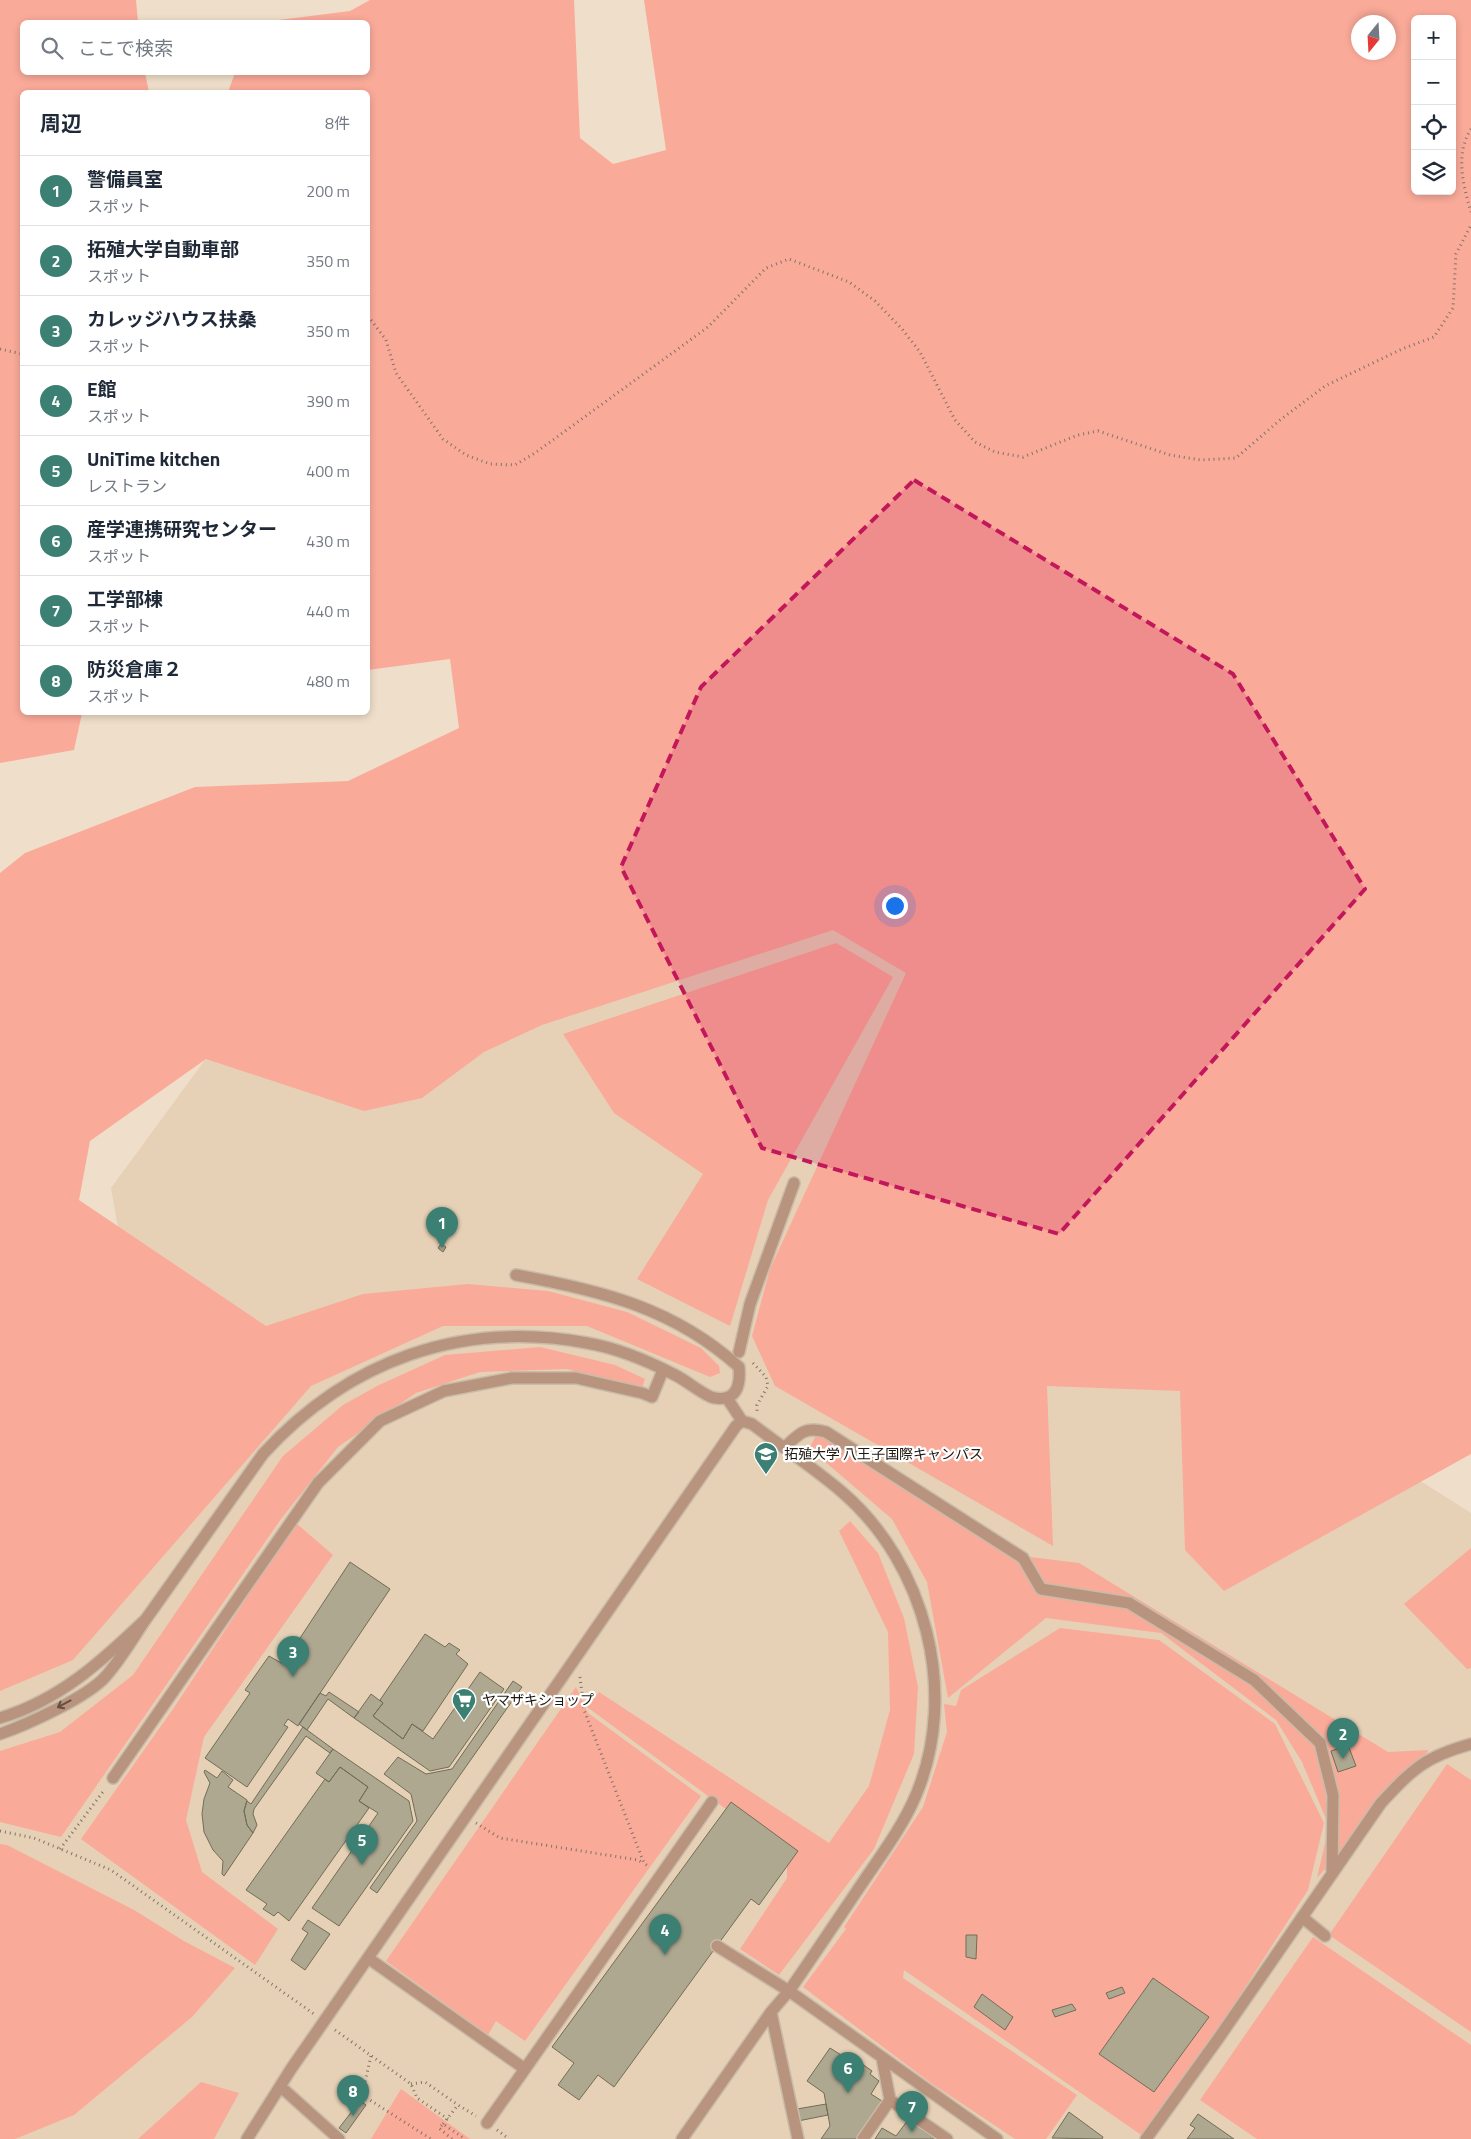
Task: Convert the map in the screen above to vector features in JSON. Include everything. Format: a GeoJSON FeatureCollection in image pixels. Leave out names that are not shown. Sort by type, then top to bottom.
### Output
{"type":"FeatureCollection","features":[{"type":"Feature","properties":{"kind":"lane"},"geometry":{"type":"LineString","coordinates":[[739,1352],[750,1304],[794,1183]]}},
{"type":"Feature","properties":{"kind":"lane"},"geometry":{"type":"LineString","coordinates":[[0,1734],[23,1726],[72,1700],[105,1678],[263,1454],[309,1408],[341,1386],[373,1368],[405,1355],[474,1339],[507,1336],[541,1336],[588,1343],[626,1354],[663,1370],[713,1398],[727,1398],[735,1392],[740,1380],[739,1366],[710,1342],[675,1321],[610,1294],[516,1275]]}},
{"type":"Feature","properties":{"kind":"lane"},"geometry":{"type":"LineString","coordinates":[[112,1778],[318,1483],[380,1421],[444,1390],[512,1378],[576,1378],[642,1392],[652,1397],[663,1370]]}},
{"type":"Feature","properties":{"kind":"lane"},"geometry":{"type":"LineString","coordinates":[[682,2139],[771,2012],[789,1991],[892,1839],[916,1796],[928,1760],[934,1724],[935,1694],[933,1666],[919,1604],[887,1543],[843,1493],[752,1424],[742,1421],[727,1398]]}},
{"type":"Feature","properties":{"kind":"lane"},"geometry":{"type":"LineString","coordinates":[[247,2139],[368,1958],[736,1426],[742,1421]]}},
{"type":"Feature","properties":{"kind":"lane"},"geometry":{"type":"LineString","coordinates":[[784,1448],[802,1432],[814,1429],[826,1432],[1024,1558],[1041,1589],[1129,1603],[1254,1680],[1320,1743],[1333,1795],[1332,1874]]}},
{"type":"Feature","properties":{"kind":"lane"},"geometry":{"type":"LineString","coordinates":[[0,1718],[36,1705],[98,1664],[146,1619]]}},
{"type":"Feature","properties":{"kind":"lane"},"geometry":{"type":"LineString","coordinates":[[1146,2139],[1380,1803],[1414,1769],[1436,1755],[1471,1744]]}},
{"type":"Feature","properties":{"kind":"lane"},"geometry":{"type":"LineString","coordinates":[[488,2123],[712,1802]]}},
{"type":"Feature","properties":{"kind":"lane"},"geometry":{"type":"LineString","coordinates":[[1302,1917],[1325,1936]]}},
{"type":"Feature","properties":{"kind":"lane"},"geometry":{"type":"LineString","coordinates":[[717,1946],[789,1991],[997,2139]]}},
{"type":"Feature","properties":{"kind":"lane"},"geometry":{"type":"LineString","coordinates":[[368,1958],[525,2069]]}},
{"type":"Feature","properties":{"kind":"lane"},"geometry":{"type":"LineString","coordinates":[[771,2012],[798,2139]]}},
{"type":"Feature","properties":{"kind":"lane"},"geometry":{"type":"LineString","coordinates":[[882,2058],[890,2100],[947,2139]]}},
{"type":"Feature","properties":{"kind":"lane"},"geometry":{"type":"LineString","coordinates":[[281,2087],[339,2139]]}},
{"type":"Feature","properties":{"kind":"lane"},"geometry":{"type":"LineString","coordinates":[[863,2139],[890,2100]]}},
{"type":"Feature","properties":{"kind":"path"},"geometry":{"type":"LineString","coordinates":[[1471,129],[1465,139],[1462,178],[1471,212]]}},
{"type":"Feature","properties":{"kind":"path"},"geometry":{"type":"LineString","coordinates":[[370,319],[386,340],[396,373],[443,439],[466,455],[490,464],[516,465],[536,453],[708,327],[766,268],[790,259],[849,282],[875,301],[902,329],[920,352],[955,420],[975,442],[995,452],[1023,457],[1078,435],[1098,431],[1170,455],[1201,460],[1236,458],[1280,420],[1325,386],[1402,348],[1434,337],[1452,308],[1456,254],[1471,225]]}},
{"type":"Feature","properties":{"kind":"path"},"geometry":{"type":"LineString","coordinates":[[0,350],[20,354]]}},
{"type":"Feature","properties":{"kind":"path"},"geometry":{"type":"LineString","coordinates":[[580,1672],[584,1710],[644,1863]]}},
{"type":"Feature","properties":{"kind":"path"},"geometry":{"type":"LineString","coordinates":[[60,1849],[112,1778]]}},
{"type":"Feature","properties":{"kind":"path"},"geometry":{"type":"LineString","coordinates":[[474,1822],[500,1838],[638,1860],[660,1877]]}},
{"type":"Feature","properties":{"kind":"path"},"geometry":{"type":"LineString","coordinates":[[0,1832],[34,1838],[111,1870],[411,2084],[417,2098],[448,2119]]}},
{"type":"Feature","properties":{"kind":"path"},"geometry":{"type":"LineString","coordinates":[[371,2056],[362,2095],[431,2139]]}},
{"type":"Feature","properties":{"kind":"path"},"geometry":{"type":"LineString","coordinates":[[411,2084],[425,2082],[458,2106]]}},
{"type":"Feature","properties":{"kind":"path"},"geometry":{"type":"LineString","coordinates":[[452,2139],[439,2128],[443,2124],[465,2139]]}},
{"type":"Feature","properties":{"kind":"highlighted area"},"geometry":{"type":"Polygon","coordinates":[[[914,480],[1233,674],[1365,889],[1059,1234],[762,1148],[621,867],[701,687],[914,480]]]}},
{"type":"Feature","properties":{"kind":"shaded area"},"geometry":{"type":"Polygon","coordinates":[[[0,0],[136,0],[138,20],[20,20],[20,75],[145,75],[149,90],[20,90],[20,715],[82,715],[74,750],[0,763],[0,0]]]}},
{"type":"Feature","properties":{"kind":"shaded area"},"geometry":{"type":"Polygon","coordinates":[[[370,0],[574,0],[580,138],[613,164],[666,150],[644,0],[1471,0],[1471,1454],[1224,1591],[1185,1550],[1180,1391],[1047,1386],[1053,1546],[775,1386],[752,1336],[770,1269],[906,973],[833,930],[542,1025],[484,1052],[422,1098],[364,1111],[206,1059],[90,1141],[79,1200],[266,1326],[363,1294],[468,1284],[548,1291],[627,1312],[701,1348],[719,1366],[720,1373],[710,1377],[587,1326],[443,1326],[311,1386],[73,1660],[0,1691],[0,873],[25,853],[195,787],[348,781],[459,728],[450,659],[370,670],[370,90],[229,90],[234,75],[370,75],[370,20],[279,20],[350,11],[370,0]]]}},
{"type":"Feature","properties":{"kind":"shaded area","name":"拓殖大学 八王子国際キャンパス"},"geometry":{"type":"Polygon","coordinates":[[[862,891],[1102,1279],[1471,1513],[1471,2139],[0,2139],[0,1617],[150,1411],[111,1188],[240,1012],[862,891]]]}},
{"type":"Feature","properties":{"kind":"shaded area"},"geometry":{"type":"Polygon","coordinates":[[[836,943],[893,977],[768,1200],[730,1326],[637,1279],[703,1174],[614,1113],[563,1034],[836,943]]]}},
{"type":"Feature","properties":{"kind":"shaded area"},"geometry":{"type":"Polygon","coordinates":[[[540,1347],[615,1365],[645,1379],[641,1390],[567,1369],[480,1372],[416,1393],[338,1447],[281,1519],[61,1837],[0,1822],[0,1751],[60,1732],[133,1675],[283,1456],[343,1405],[379,1385],[445,1355],[540,1347]]]}},
{"type":"Feature","properties":{"kind":"shaded area"},"geometry":{"type":"Polygon","coordinates":[[[822,1426],[1005,1554],[1079,1563],[1388,1752],[1429,1750],[1317,1878],[1329,1826],[1302,1762],[1276,1720],[1161,1633],[1046,1618],[948,1698],[927,1582],[892,1519],[809,1448],[822,1426]]]}},
{"type":"Feature","properties":{"kind":"shaded area"},"geometry":{"type":"Polygon","coordinates":[[[850,1521],[878,1553],[904,1618],[918,1687],[914,1754],[874,1849],[779,1975],[740,1949],[787,1878],[787,1854],[587,1707],[599,1692],[829,1843],[869,1786],[890,1710],[888,1632],[839,1531],[850,1521]]]}},
{"type":"Feature","properties":{"kind":"shaded area"},"geometry":{"type":"Polygon","coordinates":[[[296,1523],[333,1555],[204,1737],[186,1820],[202,1872],[278,1929],[255,1965],[81,1839],[173,1709],[296,1523]]]}},
{"type":"Feature","properties":{"kind":"shaded area"},"geometry":{"type":"Polygon","coordinates":[[[1471,1548],[1471,1668],[1467,1669],[1404,1604],[1471,1548]]]}},
{"type":"Feature","properties":{"kind":"shaded area"},"geometry":{"type":"Polygon","coordinates":[[[1060,1628],[1159,1640],[1275,1724],[1324,1823],[1308,1890],[1147,2139],[904,1970],[903,1978],[1077,2095],[1046,2139],[1015,2139],[931,2083],[803,1987],[846,1929],[844,1927],[923,1807],[947,1732],[944,1704],[956,1706],[961,1690],[1060,1628]]]}},
{"type":"Feature","properties":{"kind":"shaded area"},"geometry":{"type":"Polygon","coordinates":[[[576,1687],[588,1713],[701,1796],[525,2041],[496,2021],[488,2035],[386,1961],[576,1687]]]}},
{"type":"Feature","properties":{"kind":"shaded area"},"geometry":{"type":"Polygon","coordinates":[[[1447,1764],[1471,1780],[1471,2032],[1329,1935],[1447,1764]]]}},
{"type":"Feature","properties":{"kind":"shaded area"},"geometry":{"type":"Polygon","coordinates":[[[0,1844],[7,1845],[134,1910],[184,1941],[235,1968],[192,2017],[74,2115],[15,2139],[0,2139],[0,1844]]]}},
{"type":"Feature","properties":{"kind":"shaded area"},"geometry":{"type":"Polygon","coordinates":[[[1313,1937],[1471,2045],[1471,2139],[1257,2139],[1200,2100],[1313,1937]]]}},
{"type":"Feature","properties":{"kind":"shaded area"},"geometry":{"type":"Polygon","coordinates":[[[201,2082],[239,2093],[214,2139],[138,2139],[201,2082]]]}},
{"type":"Feature","properties":{"kind":"shaded area"},"geometry":{"type":"Polygon","coordinates":[[[401,2089],[470,2139],[371,2139],[401,2089]]]}},
{"type":"Feature","properties":{"kind":"building"},"geometry":{"type":"Polygon","coordinates":[[[441,1244],[446,1247],[443,1252],[438,1248],[441,1244]]]}},
{"type":"Feature","properties":{"kind":"building"},"geometry":{"type":"Polygon","coordinates":[[[350,1562],[390,1589],[298,1726],[288,1719],[284,1725],[288,1727],[247,1787],[205,1758],[250,1693],[245,1690],[269,1656],[283,1664],[350,1562]]]}},
{"type":"Feature","properties":{"kind":"building"},"geometry":{"type":"Polygon","coordinates":[[[425,1634],[445,1647],[449,1643],[460,1650],[456,1654],[468,1664],[423,1731],[412,1724],[403,1739],[373,1716],[383,1703],[380,1700],[425,1634]]]}},
{"type":"Feature","properties":{"kind":"building","name":"ヤマザキショップ"},"geometry":{"type":"Polygon","coordinates":[[[480,1672],[504,1689],[449,1767],[430,1771],[354,1718],[371,1694],[383,1703],[373,1716],[403,1739],[412,1724],[433,1739],[480,1672]]]}},
{"type":"Feature","properties":{"kind":"building"},"geometry":{"type":"Polygon","coordinates":[[[513,1681],[522,1687],[377,1893],[370,1888],[417,1821],[411,1794],[384,1774],[398,1757],[426,1774],[452,1769],[513,1681]]]}},
{"type":"Feature","properties":{"kind":"building"},"geometry":{"type":"Polygon","coordinates":[[[329,1692],[359,1712],[354,1718],[328,1699],[307,1730],[299,1724],[320,1693],[326,1696],[329,1692]]]}},
{"type":"Feature","properties":{"kind":"building"},"geometry":{"type":"Polygon","coordinates":[[[303,1727],[333,1749],[330,1753],[306,1736],[254,1809],[253,1814],[257,1825],[253,1833],[247,1825],[244,1811],[247,1801],[251,1804],[303,1727]]]}},
{"type":"Feature","properties":{"kind":"building"},"geometry":{"type":"Polygon","coordinates":[[[1348,1745],[1356,1766],[1338,1772],[1331,1751],[1348,1745]]]}},
{"type":"Feature","properties":{"kind":"building"},"geometry":{"type":"Polygon","coordinates":[[[333,1749],[409,1801],[413,1821],[339,1926],[312,1908],[378,1813],[359,1801],[368,1787],[340,1767],[329,1782],[316,1773],[333,1749]]]}},
{"type":"Feature","properties":{"kind":"building"},"geometry":{"type":"Polygon","coordinates":[[[340,1767],[368,1787],[359,1801],[369,1808],[289,1921],[278,1912],[274,1916],[263,1909],[267,1904],[246,1890],[325,1779],[329,1782],[340,1767]]]}},
{"type":"Feature","properties":{"kind":"building"},"geometry":{"type":"Polygon","coordinates":[[[205,1770],[217,1778],[222,1771],[233,1780],[228,1787],[247,1800],[244,1811],[247,1825],[253,1833],[224,1876],[222,1874],[223,1861],[213,1850],[204,1832],[202,1814],[204,1799],[210,1783],[204,1772],[205,1770]]]}},
{"type":"Feature","properties":{"kind":"building"},"geometry":{"type":"Polygon","coordinates":[[[731,1802],[798,1851],[759,1905],[751,1899],[614,2087],[598,2075],[579,2100],[558,2085],[574,2063],[552,2047],[731,1802]]]}},
{"type":"Feature","properties":{"kind":"building"},"geometry":{"type":"Polygon","coordinates":[[[308,1920],[330,1934],[305,1970],[291,1960],[308,1933],[302,1929],[308,1920]]]}},
{"type":"Feature","properties":{"kind":"building"},"geometry":{"type":"Polygon","coordinates":[[[966,1935],[977,1935],[976,1959],[966,1957],[966,1935]]]}},
{"type":"Feature","properties":{"kind":"building"},"geometry":{"type":"Polygon","coordinates":[[[1153,1978],[1209,2017],[1154,2092],[1099,2054],[1153,1978]]]}},
{"type":"Feature","properties":{"kind":"building"},"geometry":{"type":"Polygon","coordinates":[[[1122,1987],[1125,1993],[1109,1999],[1106,1993],[1122,1987]]]}},
{"type":"Feature","properties":{"kind":"building"},"geometry":{"type":"Polygon","coordinates":[[[982,1994],[1013,2017],[1005,2030],[974,2007],[982,1994]]]}},
{"type":"Feature","properties":{"kind":"building"},"geometry":{"type":"Polygon","coordinates":[[[1072,2004],[1076,2010],[1055,2017],[1052,2010],[1072,2004]]]}},
{"type":"Feature","properties":{"kind":"building"},"geometry":{"type":"Polygon","coordinates":[[[830,2048],[849,2060],[851,2056],[872,2071],[870,2074],[879,2081],[871,2094],[882,2101],[857,2139],[821,2139],[830,2126],[824,2093],[807,2081],[830,2048]]]}},
{"type":"Feature","properties":{"kind":"building"},"geometry":{"type":"Polygon","coordinates":[[[360,2101],[366,2105],[346,2133],[339,2128],[360,2101]]]}},
{"type":"Feature","properties":{"kind":"building"},"geometry":{"type":"Polygon","coordinates":[[[826,2104],[828,2115],[798,2121],[797,2109],[826,2104]]]}},
{"type":"Feature","properties":{"kind":"building"},"geometry":{"type":"Polygon","coordinates":[[[1069,2112],[1103,2137],[1102,2139],[1052,2138],[1069,2112]]]}},
{"type":"Feature","properties":{"kind":"building"},"geometry":{"type":"Polygon","coordinates":[[[1198,2114],[1234,2139],[1187,2139],[1195,2128],[1190,2125],[1198,2114]]]}},
{"type":"Feature","properties":{"kind":"building"},"geometry":{"type":"Polygon","coordinates":[[[908,2120],[935,2139],[875,2139],[882,2128],[896,2136],[908,2120]]]}},
{"type":"Feature","properties":{"kind":"place","name":"警備員室"},"geometry":{"type":"Point","coordinates":[442,1248]}},
{"type":"Feature","properties":{"kind":"place","name":"拓殖大学 八王子国際キャンパス"},"geometry":{"type":"Point","coordinates":[766,1475]}},
{"type":"Feature","properties":{"kind":"place","name":"カレッジハウス扶桑"},"geometry":{"type":"Point","coordinates":[293,1677]}},
{"type":"Feature","properties":{"kind":"place","name":"ヤマザキショップ"},"geometry":{"type":"Point","coordinates":[464,1721]}},
{"type":"Feature","properties":{"kind":"place","name":"拓殖大学自動車部"},"geometry":{"type":"Point","coordinates":[1343,1759]}},
{"type":"Feature","properties":{"kind":"place","name":"UniTime kitchen"},"geometry":{"type":"Point","coordinates":[362,1865]}},
{"type":"Feature","properties":{"kind":"place","name":"E館"},"geometry":{"type":"Point","coordinates":[665,1955]}},
{"type":"Feature","properties":{"kind":"place","name":"産学連携研究センター"},"geometry":{"type":"Point","coordinates":[848,2093]}},
{"type":"Feature","properties":{"kind":"place","name":"防災倉庫２"},"geometry":{"type":"Point","coordinates":[353,2116]}},
{"type":"Feature","properties":{"kind":"place","name":"工学部棟"},"geometry":{"type":"Point","coordinates":[912,2132]}}]}
